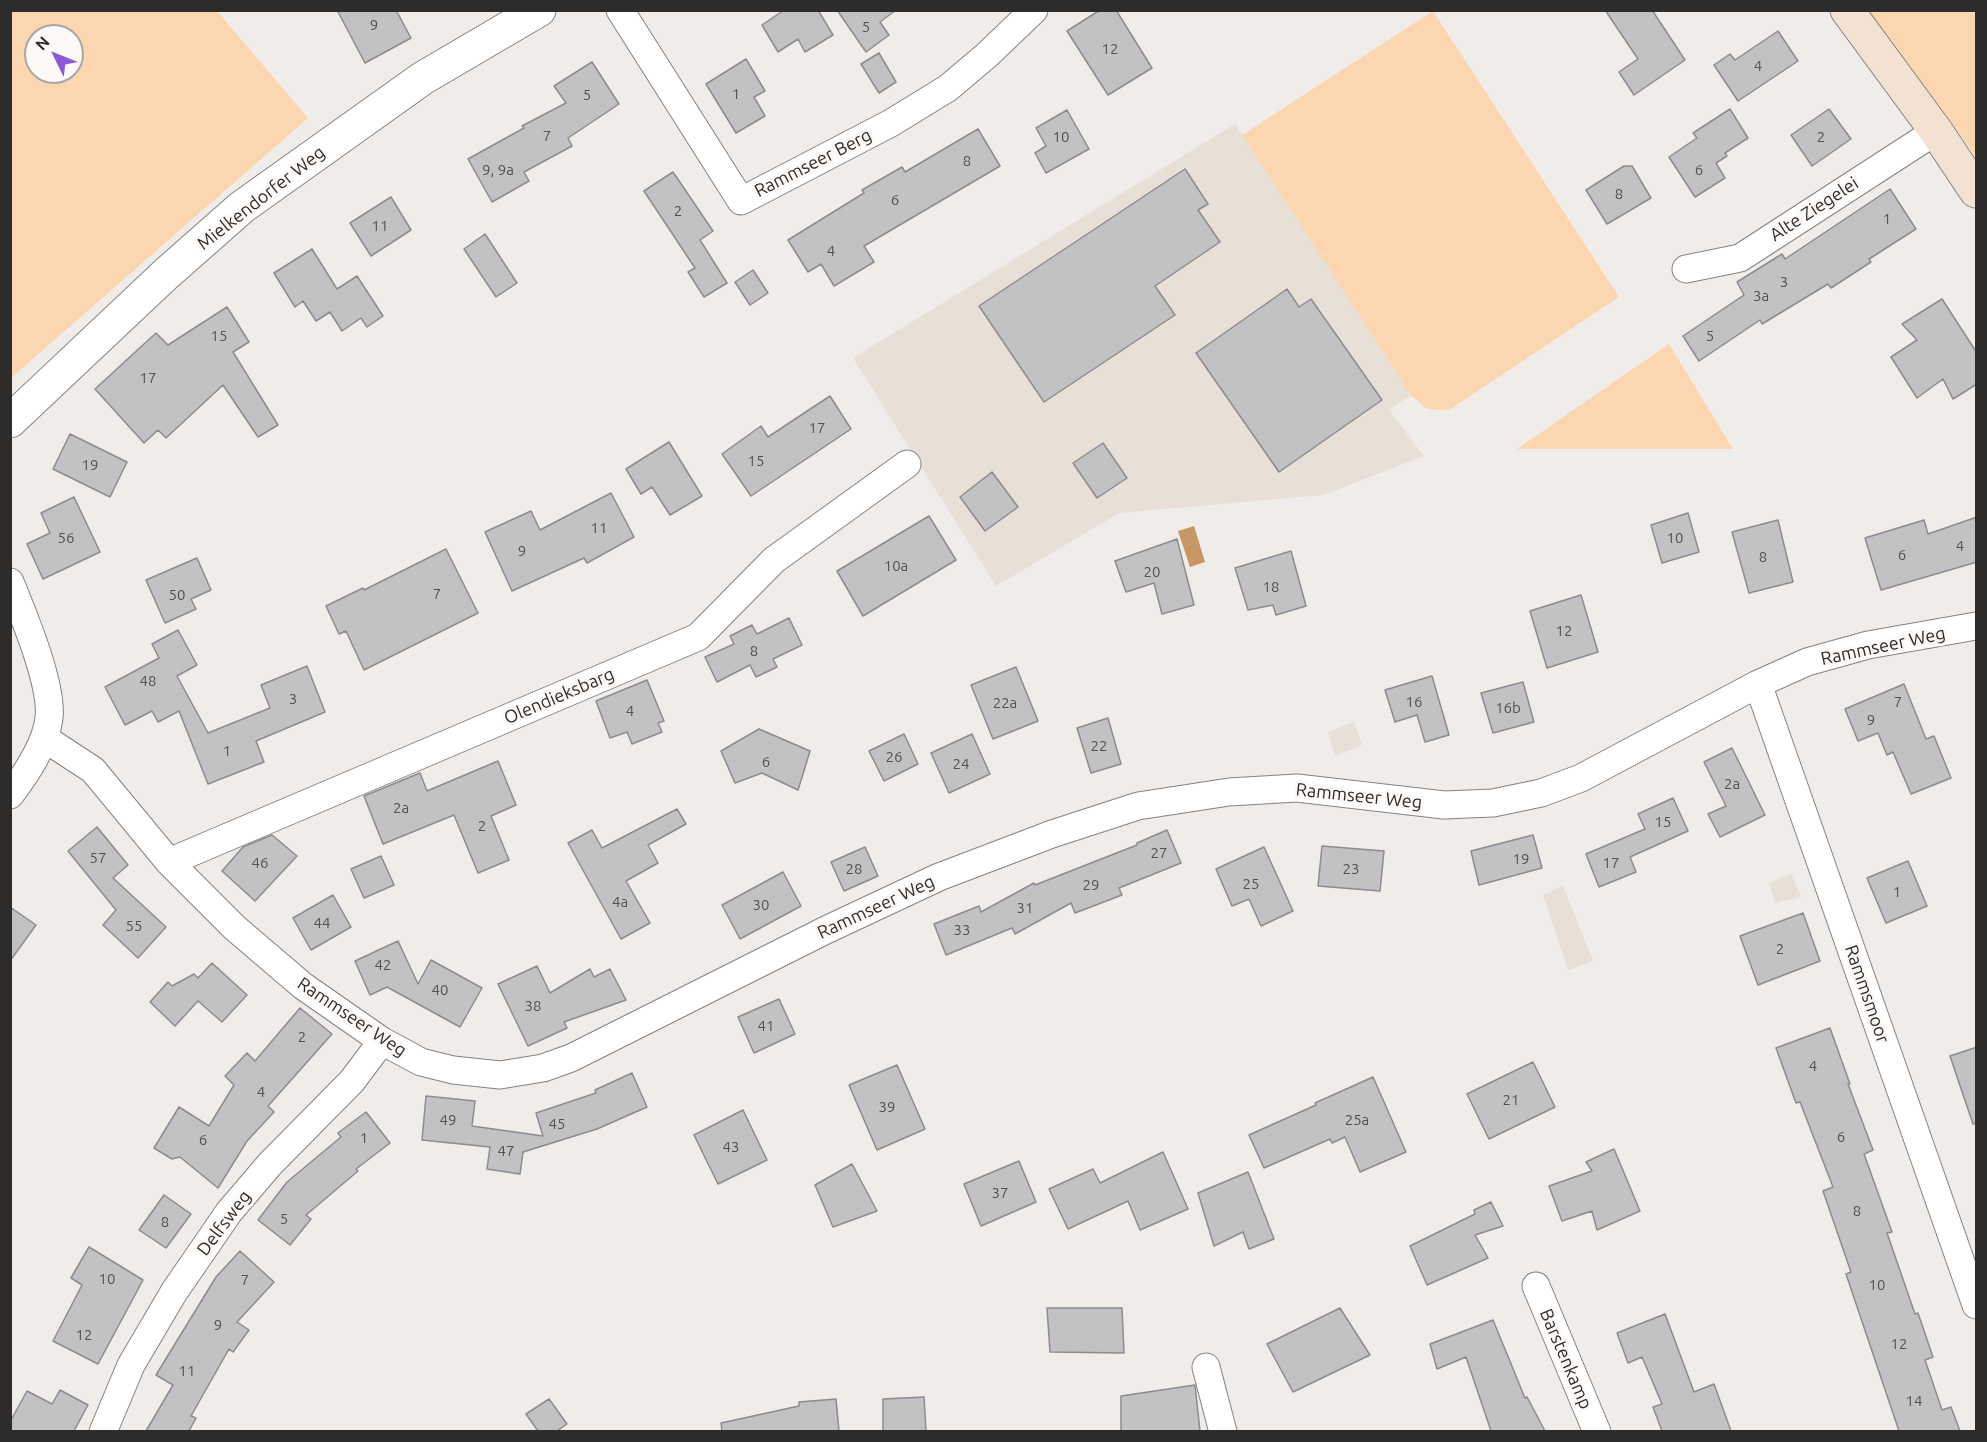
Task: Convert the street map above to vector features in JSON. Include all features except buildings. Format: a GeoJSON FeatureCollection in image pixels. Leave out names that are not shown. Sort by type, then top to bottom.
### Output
{"type":"FeatureCollection","features":[{"type":"Feature","properties":{"kind":"main road"},"geometry":{"type":"LineString","coordinates":[[1847,10],[1977,190]]}},
{"type":"Feature","properties":{"kind":"street","name":"Mielkendorfer Weg"},"geometry":{"type":"LineString","coordinates":[[10,422],[166,274],[243,207],[423,78],[539,10]]}},
{"type":"Feature","properties":{"kind":"street","name":"Rammseer Berg"},"geometry":{"type":"LineString","coordinates":[[620,10],[741,201],[891,123],[948,88],[1034,10]]}},
{"type":"Feature","properties":{"kind":"street","name":"Alte Ziegelei"},"geometry":{"type":"LineString","coordinates":[[1686,269],[1740,258],[1936,131]]}},
{"type":"Feature","properties":{"kind":"street","name":"Olendieksbarg"},"geometry":{"type":"LineString","coordinates":[[169,862],[698,637],[774,560],[907,465]]}},
{"type":"Feature","properties":{"kind":"street"},"geometry":{"type":"LineString","coordinates":[[10,582],[32,636],[47,690],[49,717],[44,738],[10,795]]}},
{"type":"Feature","properties":{"kind":"street","name":"Rammseer Weg"},"geometry":{"type":"LineString","coordinates":[[44,738],[93,770],[169,862],[235,928],[303,986],[382,1041],[421,1062],[453,1070],[500,1075],[543,1068],[571,1058],[826,930],[939,877],[1052,834],[1138,806],[1229,792],[1297,788],[1444,805],[1492,803],[1541,793],[1581,778],[1758,684],[1807,662],[1868,645],[1977,626]]}},
{"type":"Feature","properties":{"kind":"street","name":"Rammsmoor"},"geometry":{"type":"LineString","coordinates":[[1758,684],[1977,1305]]}},
{"type":"Feature","properties":{"kind":"street","name":"Delfsweg"},"geometry":{"type":"LineString","coordinates":[[103,1431],[131,1365],[174,1292],[229,1212],[270,1164],[352,1081],[382,1041]]}},
{"type":"Feature","properties":{"kind":"street","name":"Barstenkamp"},"geometry":{"type":"LineString","coordinates":[[1536,1286],[1597,1431]]}},
{"type":"Feature","properties":{"kind":"street"},"geometry":{"type":"LineString","coordinates":[[1206,1367],[1223,1431]]}},
{"type":"Feature","properties":{"kind":"shaded area"},"geometry":{"type":"Polygon","coordinates":[[[11,10],[217,11],[308,118],[11,378],[11,10]]]}},
{"type":"Feature","properties":{"kind":"shaded area"},"geometry":{"type":"Polygon","coordinates":[[[1433,11],[1619,297],[1449,410],[1427,409],[1411,395],[1242,135],[1433,11]]]}},
{"type":"Feature","properties":{"kind":"shaded area"},"geometry":{"type":"Polygon","coordinates":[[[1866,11],[1976,11],[1976,157],[1950,120],[1866,11]]]}},
{"type":"Feature","properties":{"kind":"shaded area"},"geometry":{"type":"Polygon","coordinates":[[[1235,124],[1411,395],[1389,410],[1424,456],[1323,495],[1119,513],[996,586],[853,358],[1235,124]]]}},
{"type":"Feature","properties":{"kind":"shaded area"},"geometry":{"type":"Polygon","coordinates":[[[1669,344],[1733,449],[1517,449],[1669,344]]]}},
{"type":"Feature","properties":{"kind":"shaded area"},"geometry":{"type":"Polygon","coordinates":[[[1194,526],[1205,562],[1190,567],[1178,531],[1194,526]]]}},
{"type":"Feature","properties":{"kind":"shaded area"},"geometry":{"type":"Polygon","coordinates":[[[1354,722],[1362,745],[1335,756],[1328,732],[1354,722]]]}},
{"type":"Feature","properties":{"kind":"shaded area"},"geometry":{"type":"Polygon","coordinates":[[[1791,874],[1801,897],[1775,903],[1769,883],[1791,874]]]}},
{"type":"Feature","properties":{"kind":"shaded area"},"geometry":{"type":"Polygon","coordinates":[[[1563,886],[1593,961],[1568,970],[1543,895],[1563,886]]]}}]}
